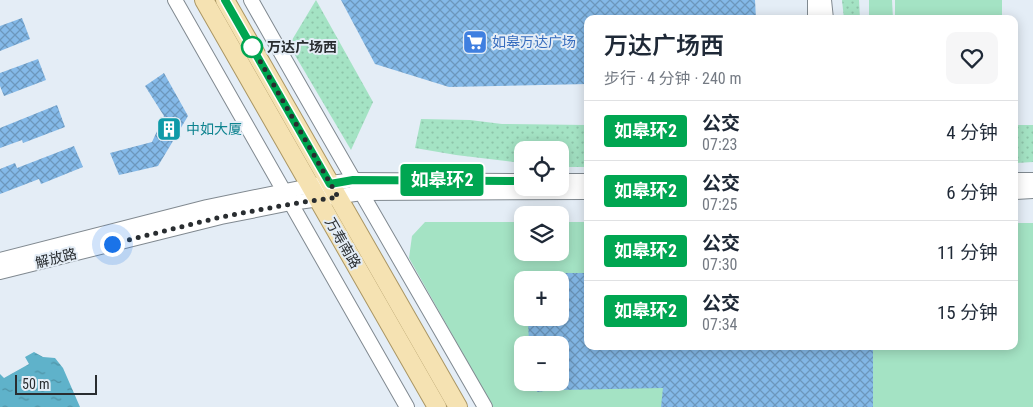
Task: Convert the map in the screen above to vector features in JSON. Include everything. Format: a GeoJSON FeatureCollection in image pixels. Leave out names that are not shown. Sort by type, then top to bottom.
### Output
{"type":"FeatureCollection","features":[{"type":"Feature","properties":{"kind":"main road","name":"万寿南路"},"geometry":{"type":"LineString","coordinates":[[204,0],[437,407]]}},
{"type":"Feature","properties":{"kind":"main road","name":"万寿南路"},"geometry":{"type":"LineString","coordinates":[[225,0],[458,407]]}},
{"type":"Feature","properties":{"kind":"street"},"geometry":{"type":"LineString","coordinates":[[175,0],[284,190],[327,270],[407,407]]}},
{"type":"Feature","properties":{"kind":"street"},"geometry":{"type":"LineString","coordinates":[[251,0],[485,407]]}},
{"type":"Feature","properties":{"kind":"street"},"geometry":{"type":"LineString","coordinates":[[815,0],[815,15]]}},
{"type":"Feature","properties":{"kind":"street"},"geometry":{"type":"LineString","coordinates":[[824,0],[826,15]]}},
{"type":"Feature","properties":{"kind":"street"},"geometry":{"type":"LineString","coordinates":[[334,190],[353,180],[514,181]]}},
{"type":"Feature","properties":{"kind":"street"},"geometry":{"type":"LineString","coordinates":[[1018,180],[1033,180]]}},
{"type":"Feature","properties":{"kind":"street"},"geometry":{"type":"LineString","coordinates":[[569,181],[584,181]]}},
{"type":"Feature","properties":{"kind":"street","name":"解放路"},"geometry":{"type":"LineString","coordinates":[[0,260],[207,207],[284,190],[314,193]]}},
{"type":"Feature","properties":{"kind":"street"},"geometry":{"type":"LineString","coordinates":[[314,193],[334,190],[362,193],[584,192]]}},
{"type":"Feature","properties":{"kind":"street"},"geometry":{"type":"LineString","coordinates":[[1018,192],[1033,192]]}},
{"type":"Feature","properties":{"kind":"street","name":"解放路"},"geometry":{"type":"LineString","coordinates":[[0,272],[221,217],[291,204],[314,193]]}},
{"type":"Feature","properties":{"kind":"green space"},"geometry":{"type":"Polygon","coordinates":[[[316,0],[373,102],[351,150],[289,45],[316,0]]]}},
{"type":"Feature","properties":{"kind":"green space"},"geometry":{"type":"Polygon","coordinates":[[[842,0],[859,0],[860,15],[844,15],[842,0]]]}},
{"type":"Feature","properties":{"kind":"green space"},"geometry":{"type":"Polygon","coordinates":[[[869,0],[892,0],[893,15],[869,15],[869,0]]]}},
{"type":"Feature","properties":{"kind":"green space"},"geometry":{"type":"Polygon","coordinates":[[[895,0],[1002,0],[1002,15],[895,15],[895,0]]]}},
{"type":"Feature","properties":{"kind":"green space"},"geometry":{"type":"Polygon","coordinates":[[[421,119],[470,120],[502,124],[584,125],[584,167],[569,167],[569,141],[514,141],[514,162],[415,148],[421,119]]]}},
{"type":"Feature","properties":{"kind":"green space"},"geometry":{"type":"Polygon","coordinates":[[[1018,125],[1033,125],[1033,162],[1018,163],[1018,125]]]}},
{"type":"Feature","properties":{"kind":"green space"},"geometry":{"type":"Polygon","coordinates":[[[425,222],[514,222],[514,261],[569,261],[569,222],[584,222],[584,350],[1018,350],[1018,223],[1033,223],[1033,407],[493,407],[409,258],[412,236],[425,222]]]}},
{"type":"Feature","properties":{"kind":"water"},"geometry":{"type":"Polygon","coordinates":[[[34,352],[43,357],[55,358],[63,368],[80,407],[0,407],[0,374],[4,378],[29,364],[25,357],[34,352]]]}},
{"type":"Feature","properties":{"kind":"building","name":"如皋万达广场"},"geometry":{"type":"Polygon","coordinates":[[[341,0],[755,0],[756,15],[584,15],[584,84],[449,87],[375,64],[341,0]]]}},
{"type":"Feature","properties":{"kind":"building"},"geometry":{"type":"Polygon","coordinates":[[[22,18],[30,39],[0,51],[0,26],[22,18]]]}},
{"type":"Feature","properties":{"kind":"building"},"geometry":{"type":"Polygon","coordinates":[[[38,59],[46,80],[4,96],[0,86],[0,73],[38,59]]]}},
{"type":"Feature","properties":{"kind":"building","name":"中如大厦"},"geometry":{"type":"Polygon","coordinates":[[[164,73],[188,116],[158,166],[119,175],[110,153],[152,142],[164,116],[145,86],[164,73]]]}},
{"type":"Feature","properties":{"kind":"building"},"geometry":{"type":"Polygon","coordinates":[[[57,105],[65,127],[23,143],[22,140],[0,148],[0,128],[57,105]]]}},
{"type":"Feature","properties":{"kind":"building"},"geometry":{"type":"Polygon","coordinates":[[[74,146],[83,167],[41,184],[39,179],[0,194],[0,169],[15,163],[17,168],[74,146]]]}},
{"type":"Feature","properties":{"kind":"building"},"geometry":{"type":"Polygon","coordinates":[[[569,273],[584,273],[584,350],[873,350],[873,407],[661,407],[663,388],[569,390],[569,336],[529,336],[528,326],[569,326],[569,273]]]}},
{"type":"Feature","properties":{"kind":"bus line","name":"如皋环2"},"geometry":{"type":"LineString","coordinates":[[225,0],[330,184],[353,180],[514,181]]}},
{"type":"Feature","properties":{"kind":"place","name":"如皋万达广场"},"geometry":{"type":"Point","coordinates":[475,42]}},
{"type":"Feature","properties":{"kind":"place","name":"万达广场西"},"geometry":{"type":"Point","coordinates":[252,47]}},
{"type":"Feature","properties":{"kind":"place","name":"中如大厦"},"geometry":{"type":"Point","coordinates":[169,129]}},
{"type":"Feature","properties":{"kind":"route"},"geometry":{"type":"LineString","coordinates":[[112,244],[221,217],[338,197],[252,47]]}}]}
